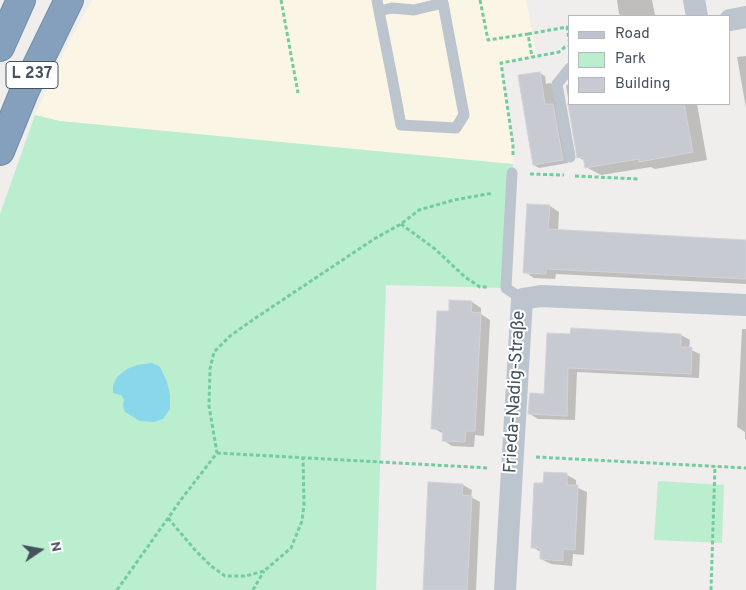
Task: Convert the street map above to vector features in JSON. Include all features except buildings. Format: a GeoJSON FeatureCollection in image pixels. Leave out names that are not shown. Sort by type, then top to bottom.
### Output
{"type":"FeatureCollection","features":[{"type":"Feature","properties":{"kind":"highway","name":"L 237"},"geometry":{"type":"LineString","coordinates":[[0,47],[21,0]]}},
{"type":"Feature","properties":{"kind":"highway","name":"L 237"},"geometry":{"type":"LineString","coordinates":[[0,152],[24,92],[68,0]]}},
{"type":"Feature","properties":{"kind":"street"},"geometry":{"type":"LineString","coordinates":[[694,0],[697,15]]}},
{"type":"Feature","properties":{"kind":"street"},"geometry":{"type":"LineString","coordinates":[[731,20],[746,17]]}},
{"type":"Feature","properties":{"kind":"street","name":"Frieda-Nadig-Straße"},"geometry":{"type":"LineString","coordinates":[[505,590],[512,462],[514,294],[746,305]]}},
{"type":"Feature","properties":{"kind":"lane"},"geometry":{"type":"LineString","coordinates":[[443,4],[464,115],[456,128],[401,125],[378,5],[414,10],[443,4]]}},
{"type":"Feature","properties":{"kind":"lane"},"geometry":{"type":"LineString","coordinates":[[568,70],[557,84],[570,157]]}},
{"type":"Feature","properties":{"kind":"lane"},"geometry":{"type":"LineString","coordinates":[[512,173],[514,294]]}},
{"type":"Feature","properties":{"kind":"path"},"geometry":{"type":"LineString","coordinates":[[281,0],[298,93]]}},
{"type":"Feature","properties":{"kind":"path"},"geometry":{"type":"LineString","coordinates":[[480,0],[488,40],[567,28],[568,34]]}},
{"type":"Feature","properties":{"kind":"path"},"geometry":{"type":"LineString","coordinates":[[528,34],[532,57]]}},
{"type":"Feature","properties":{"kind":"path"},"geometry":{"type":"LineString","coordinates":[[512,173],[513,145],[501,63],[558,52],[568,46]]}},
{"type":"Feature","properties":{"kind":"path"},"geometry":{"type":"LineString","coordinates":[[116,590],[217,453],[209,406],[210,369],[214,352],[230,336],[257,317],[374,239],[401,224],[419,210],[471,197],[511,192]]}},
{"type":"Feature","properties":{"kind":"path"},"geometry":{"type":"LineString","coordinates":[[401,224],[435,249],[465,277],[480,287],[514,294]]}},
{"type":"Feature","properties":{"kind":"path"},"geometry":{"type":"LineString","coordinates":[[217,453],[303,458],[746,468]]}},
{"type":"Feature","properties":{"kind":"path"},"geometry":{"type":"LineString","coordinates":[[253,590],[264,571],[291,548],[302,521],[304,504],[303,458]]}},
{"type":"Feature","properties":{"kind":"path"},"geometry":{"type":"LineString","coordinates":[[710,590],[715,466]]}},
{"type":"Feature","properties":{"kind":"path"},"geometry":{"type":"LineString","coordinates":[[168,518],[194,550],[225,576],[246,576],[264,571]]}},
{"type":"Feature","properties":{"kind":"shaded area"},"geometry":{"type":"Polygon","coordinates":[[[92,0],[526,0],[537,56],[501,64],[513,145],[513,164],[60,121],[35,115],[66,47],[92,0]]]}},
{"type":"Feature","properties":{"kind":"green space"},"geometry":{"type":"Polygon","coordinates":[[[35,115],[60,121],[513,164],[506,288],[386,285],[376,590],[0,590],[0,214],[35,115]]]}},
{"type":"Feature","properties":{"kind":"green space"},"geometry":{"type":"Polygon","coordinates":[[[658,481],[724,485],[722,543],[654,540],[658,481]]]}},
{"type":"Feature","properties":{"kind":"water"},"geometry":{"type":"Polygon","coordinates":[[[152,363],[160,367],[167,382],[170,395],[170,409],[163,419],[154,422],[140,421],[125,412],[123,406],[124,399],[121,395],[113,393],[113,386],[117,377],[127,369],[137,365],[152,363]]]}}]}
